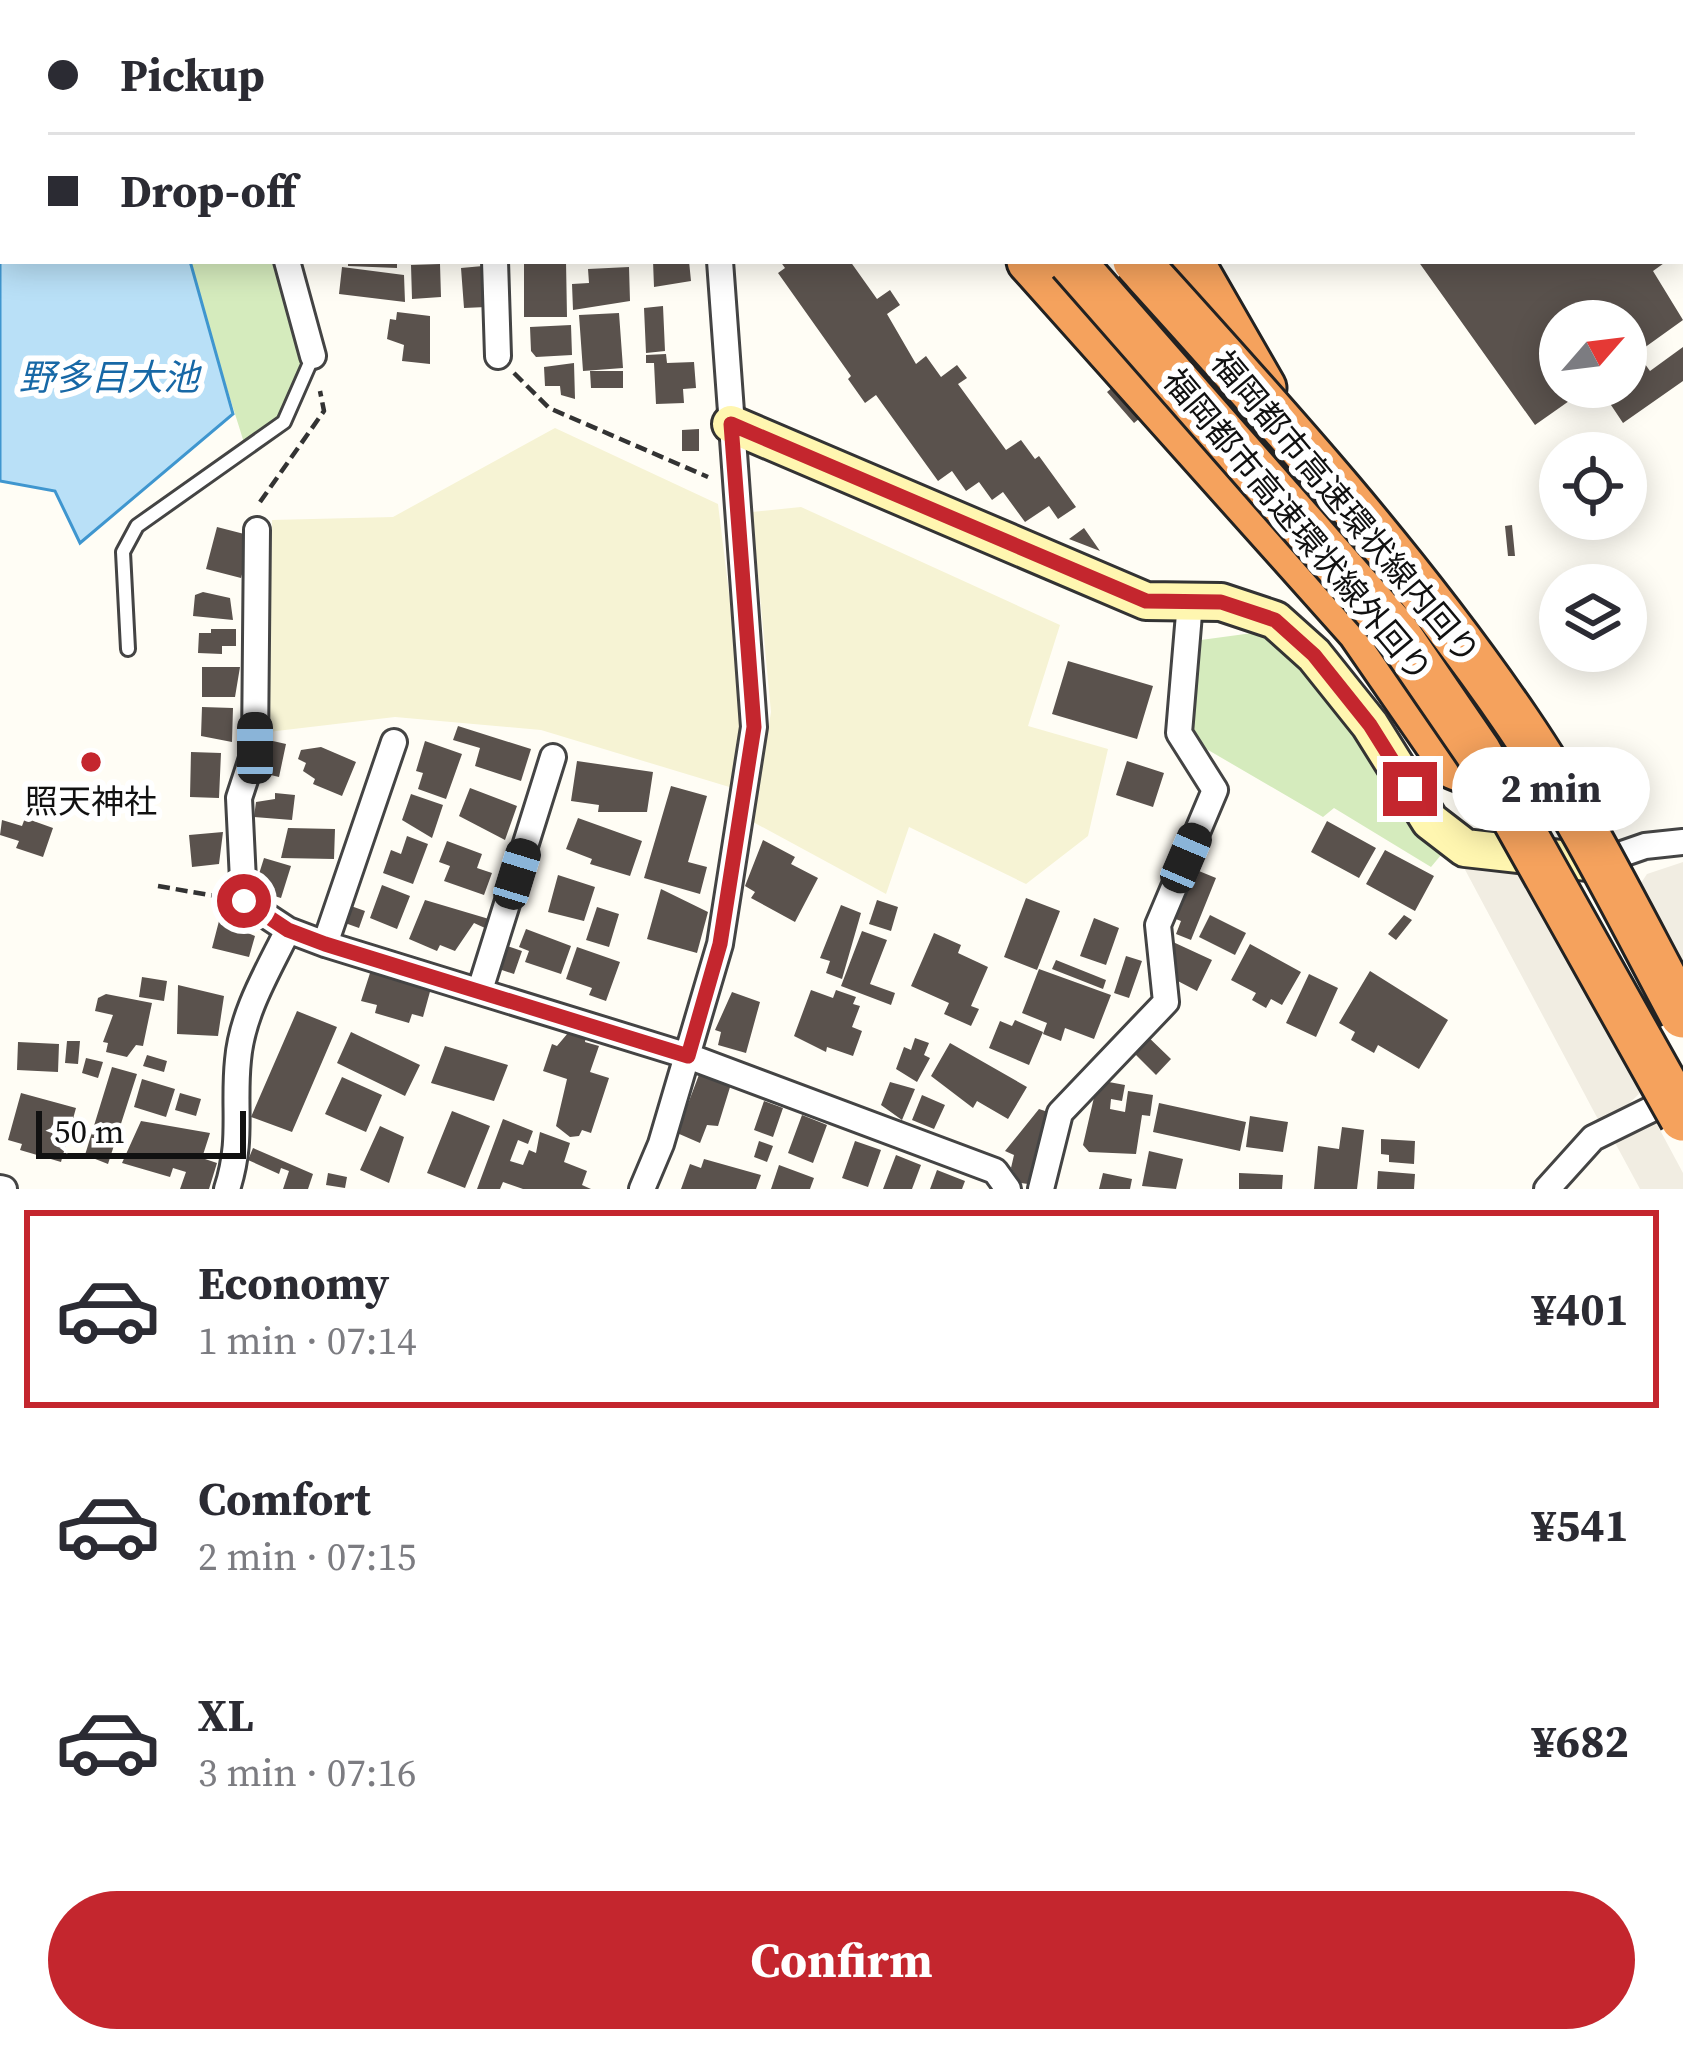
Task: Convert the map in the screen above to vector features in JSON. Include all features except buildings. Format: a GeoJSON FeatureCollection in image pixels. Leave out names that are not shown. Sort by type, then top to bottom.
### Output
{"type":"FeatureCollection","features":[{"type":"Feature","properties":{"kind":"highway"},"geometry":{"type":"LineString","coordinates":[[1033,264],[1360,630],[1454,766],[1501,785]]}},
{"type":"Feature","properties":{"kind":"highway"},"geometry":{"type":"LineString","coordinates":[[1074,264],[1351,576],[1501,785],[1677,1120]]}},
{"type":"Feature","properties":{"kind":"highway","name":"福岡都市高速環状線外回り"},"geometry":{"type":"LineString","coordinates":[[1074,264],[1393,628],[1478,752],[1677,1120]]}},
{"type":"Feature","properties":{"kind":"highway"},"geometry":{"type":"LineString","coordinates":[[1142,264],[1276,413],[1481,664],[1683,1019]]}},
{"type":"Feature","properties":{"kind":"highway","name":"福岡都市高速環状線内回り"},"geometry":{"type":"LineString","coordinates":[[1142,264],[1297,439],[1431,601],[1521,728],[1683,1019]]}},
{"type":"Feature","properties":{"kind":"highway"},"geometry":{"type":"LineString","coordinates":[[1193,264],[1276,413]]}},
{"type":"Feature","properties":{"kind":"street"},"geometry":{"type":"LineString","coordinates":[[288,264],[313,356]]}},
{"type":"Feature","properties":{"kind":"street"},"geometry":{"type":"LineString","coordinates":[[495,264],[498,356]]}},
{"type":"Feature","properties":{"kind":"street"},"geometry":{"type":"LineString","coordinates":[[642,1189],[720,944],[754,727],[719,264]]}},
{"type":"Feature","properties":{"kind":"street"},"geometry":{"type":"LineString","coordinates":[[731,424],[1146,601],[1221,602],[1275,620],[1314,655],[1370,725],[1430,821],[1465,848],[1596,863],[1645,846],[1683,842]]}},
{"type":"Feature","properties":{"kind":"street"},"geometry":{"type":"LineString","coordinates":[[257,530],[255,748],[239,798],[244,901],[288,930],[325,944],[688,1056],[995,1171],[1008,1189]]}},
{"type":"Feature","properties":{"kind":"street"},"geometry":{"type":"LineString","coordinates":[[1042,1189],[1060,1113],[1166,1001],[1158,926],[1215,790],[1179,733],[1190,602]]}},
{"type":"Feature","properties":{"kind":"street"},"geometry":{"type":"LineString","coordinates":[[325,944],[394,742]]}},
{"type":"Feature","properties":{"kind":"street"},"geometry":{"type":"LineString","coordinates":[[480,990],[553,757]]}},
{"type":"Feature","properties":{"kind":"street"},"geometry":{"type":"LineString","coordinates":[[227,1189],[240,1150],[238,1059],[252,1002],[288,930]]}},
{"type":"Feature","properties":{"kind":"street"},"geometry":{"type":"LineString","coordinates":[[1547,1189],[1593,1138],[1677,1120]]}},
{"type":"Feature","properties":{"kind":"lane"},"geometry":{"type":"LineString","coordinates":[[128,650],[123,552],[137,526],[284,422],[313,356]]}},
{"type":"Feature","properties":{"kind":"path"},"geometry":{"type":"LineString","coordinates":[[257,530],[261,496],[324,411],[313,356]]}},
{"type":"Feature","properties":{"kind":"path"},"geometry":{"type":"LineString","coordinates":[[498,356],[549,408],[717,482]]}},
{"type":"Feature","properties":{"kind":"path"},"geometry":{"type":"LineString","coordinates":[[158,886],[244,901]]}},
{"type":"Feature","properties":{"kind":"shaded area"},"geometry":{"type":"Polygon","coordinates":[[[555,428],[718,504],[747,740],[736,789],[541,730],[395,717],[268,732],[272,520],[393,517],[555,428]]]}},
{"type":"Feature","properties":{"kind":"shaded area"},"geometry":{"type":"Polygon","coordinates":[[[801,507],[1060,625],[1028,726],[1108,749],[1088,836],[1026,884],[909,827],[886,894],[753,822],[771,712],[752,512],[801,507]]]}},
{"type":"Feature","properties":{"kind":"shaded area"},"geometry":{"type":"Polygon","coordinates":[[[1683,862],[1683,989],[1639,886],[1647,874],[1683,862]]]}},
{"type":"Feature","properties":{"kind":"shaded area"},"geometry":{"type":"Polygon","coordinates":[[[1462,864],[1523,874],[1557,925],[1640,1093],[1616,1116],[1600,1123],[1462,864]]]}},
{"type":"Feature","properties":{"kind":"shaded area"},"geometry":{"type":"Polygon","coordinates":[[[1653,1117],[1683,1173],[1683,1189],[1640,1189],[1613,1139],[1653,1117]]]}},
{"type":"Feature","properties":{"kind":"green space"},"geometry":{"type":"Polygon","coordinates":[[[188,264],[284,264],[313,356],[283,423],[246,449],[188,264]]]}},
{"type":"Feature","properties":{"kind":"green space"},"geometry":{"type":"Polygon","coordinates":[[[1260,632],[1330,699],[1441,855],[1431,867],[1334,808],[1323,817],[1179,733],[1186,642],[1260,632]]]}},
{"type":"Feature","properties":{"kind":"water","name":"野多目大池"},"geometry":{"type":"Polygon","coordinates":[[[0,264],[191,264],[233,414],[80,543],[55,491],[0,481],[0,264]]]}},
{"type":"Feature","properties":{"kind":"place","name":"照天神社"},"geometry":{"type":"Point","coordinates":[91,762]}},
{"type":"Feature","properties":{"kind":"route"},"geometry":{"type":"LineString","coordinates":[[244,901],[288,930],[325,944],[688,1056],[720,944],[754,727],[731,424],[1146,601],[1221,602],[1275,620],[1314,655],[1370,725],[1410,789]]}}]}
